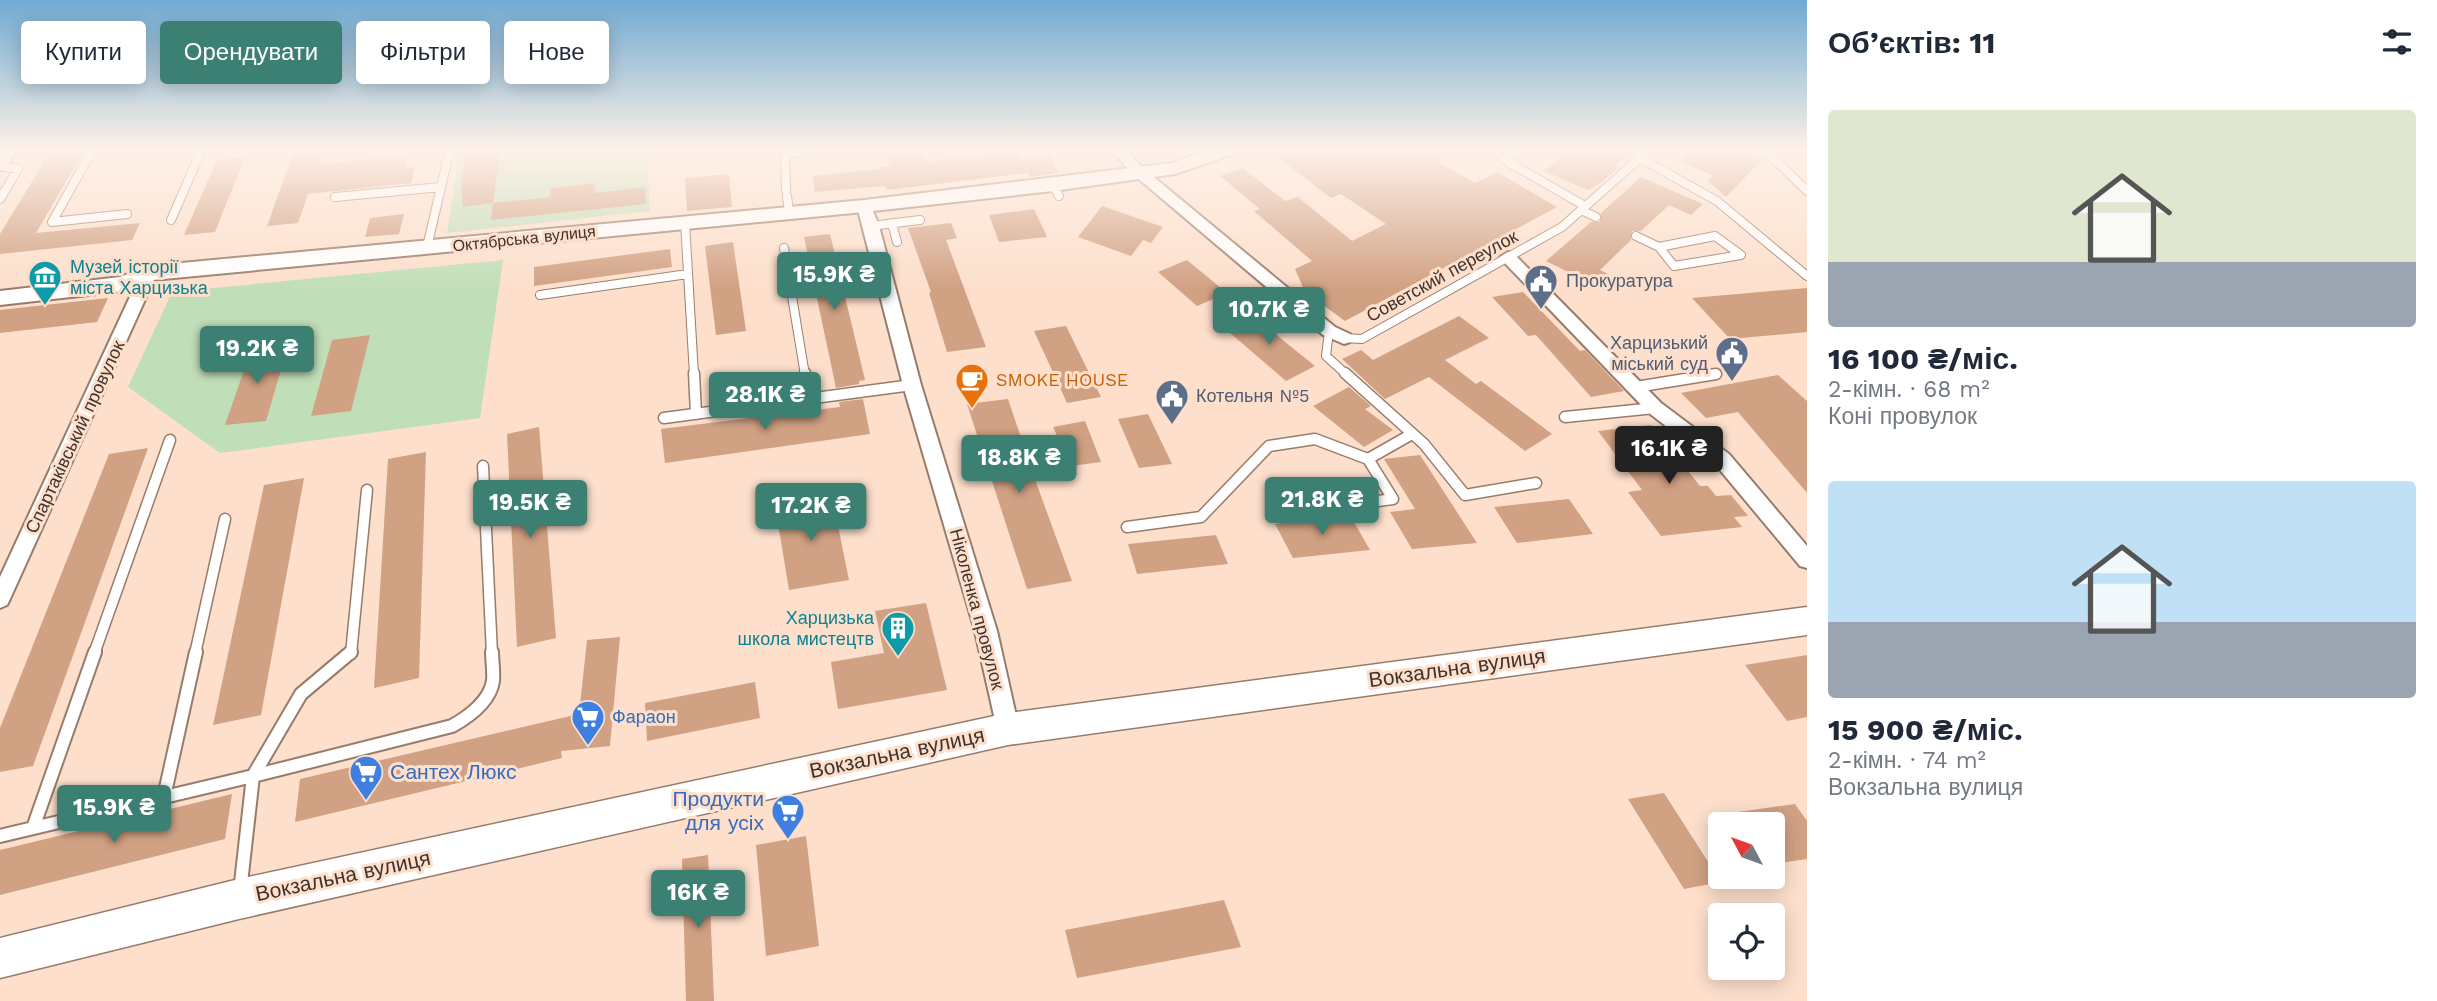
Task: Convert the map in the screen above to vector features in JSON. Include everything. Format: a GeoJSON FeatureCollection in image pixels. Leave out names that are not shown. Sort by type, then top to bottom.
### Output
{"type":"FeatureCollection","features":[{"type":"Feature","properties":{"kind":"main road","name":"Октябрська вулиця"},"geometry":{"type":"LineString","coordinates":[[0,298],[124,284],[149,274],[685,222],[787,199],[864,206],[987,196]]}},
{"type":"Feature","properties":{"kind":"main road","name":"Октябрська вулиця"},"geometry":{"type":"LineString","coordinates":[[0,281],[132,267],[149,274]]}},
{"type":"Feature","properties":{"kind":"main road","name":"Вокзальна вулиця"},"geometry":{"type":"LineString","coordinates":[[0,958],[239,899],[1008,729],[1807,621]]}},
{"type":"Feature","properties":{"kind":"street"},"geometry":{"type":"LineString","coordinates":[[1167,196],[1329,331],[1344,338]]}},
{"type":"Feature","properties":{"kind":"street","name":"Ніколенка провулок"},"geometry":{"type":"LineString","coordinates":[[864,206],[912,385],[986,631],[1008,729]]}},
{"type":"Feature","properties":{"kind":"street"},"geometry":{"type":"LineString","coordinates":[[1508,257],[1655,408],[1722,459],[1807,560]]}},
{"type":"Feature","properties":{"kind":"street","name":"Спартаківський провулок"},"geometry":{"type":"LineString","coordinates":[[0,599],[149,274]]}},
{"type":"Feature","properties":{"kind":"lane"},"geometry":{"type":"LineString","coordinates":[[67,196],[52,222],[127,214]]}},
{"type":"Feature","properties":{"kind":"lane"},"geometry":{"type":"LineString","coordinates":[[171,220],[182,196]]}},
{"type":"Feature","properties":{"kind":"lane"},"geometry":{"type":"LineString","coordinates":[[335,197],[349,196]]}},
{"type":"Feature","properties":{"kind":"lane"},"geometry":{"type":"LineString","coordinates":[[427,247],[439,196]]}},
{"type":"Feature","properties":{"kind":"lane"},"geometry":{"type":"LineString","coordinates":[[1563,196],[1596,217]]}},
{"type":"Feature","properties":{"kind":"lane","name":"Советский переулок"},"geometry":{"type":"LineString","coordinates":[[1344,338],[1362,339],[1562,227],[1597,196]]}},
{"type":"Feature","properties":{"kind":"lane"},"geometry":{"type":"LineString","coordinates":[[1708,196],[1807,276]]}},
{"type":"Feature","properties":{"kind":"lane"},"geometry":{"type":"LineString","coordinates":[[871,226],[920,220]]}},
{"type":"Feature","properties":{"kind":"lane"},"geometry":{"type":"LineString","coordinates":[[685,222],[696,414]]}},
{"type":"Feature","properties":{"kind":"lane"},"geometry":{"type":"LineString","coordinates":[[892,223],[897,242]]}},
{"type":"Feature","properties":{"kind":"lane"},"geometry":{"type":"LineString","coordinates":[[1636,236],[1659,247],[1674,266],[1741,255],[1715,236],[1659,247]]}},
{"type":"Feature","properties":{"kind":"lane"},"geometry":{"type":"LineString","coordinates":[[784,248],[809,399]]}},
{"type":"Feature","properties":{"kind":"lane"},"geometry":{"type":"LineString","coordinates":[[540,295],[688,274]]}},
{"type":"Feature","properties":{"kind":"lane"},"geometry":{"type":"LineString","coordinates":[[1329,331],[1326,356],[1424,444],[1465,495],[1536,483]]}},
{"type":"Feature","properties":{"kind":"lane"},"geometry":{"type":"LineString","coordinates":[[1636,387],[1716,374]]}},
{"type":"Feature","properties":{"kind":"lane"},"geometry":{"type":"LineString","coordinates":[[664,418],[912,385]]}},
{"type":"Feature","properties":{"kind":"lane"},"geometry":{"type":"LineString","coordinates":[[1566,417],[1655,408]]}},
{"type":"Feature","properties":{"kind":"lane"},"geometry":{"type":"LineString","coordinates":[[1368,458],[1412,433]]}},
{"type":"Feature","properties":{"kind":"lane"},"geometry":{"type":"LineString","coordinates":[[1127,527],[1201,517],[1269,446],[1315,439],[1368,458],[1393,499],[1310,510]]}},
{"type":"Feature","properties":{"kind":"lane"},"geometry":{"type":"LineString","coordinates":[[33,828],[170,440]]}},
{"type":"Feature","properties":{"kind":"lane"},"geometry":{"type":"LineString","coordinates":[[0,836],[452,726],[467,718],[487,695],[493,682],[483,466]]}},
{"type":"Feature","properties":{"kind":"lane"},"geometry":{"type":"LineString","coordinates":[[239,899],[253,776],[301,694],[351,655],[367,490]]}},
{"type":"Feature","properties":{"kind":"lane"},"geometry":{"type":"LineString","coordinates":[[164,797],[225,519]]}},
{"type":"Feature","properties":{"kind":"green space"},"geometry":{"type":"Polygon","coordinates":[[[453,196],[649,196],[650,211],[447,233],[453,196]]]}},
{"type":"Feature","properties":{"kind":"green space"},"geometry":{"type":"Polygon","coordinates":[[[503,260],[480,418],[220,453],[128,387],[172,292],[503,260]]]}},
{"type":"Feature","properties":{"kind":"building"},"geometry":{"type":"Polygon","coordinates":[[[23,196],[58,196],[36,233],[140,223],[132,240],[0,254],[0,234],[23,196]]]}},
{"type":"Feature","properties":{"kind":"building"},"geometry":{"type":"Polygon","coordinates":[[[201,196],[230,196],[215,232],[184,235],[201,196]]]}},
{"type":"Feature","properties":{"kind":"building"},"geometry":{"type":"Polygon","coordinates":[[[278,196],[307,196],[298,223],[267,226],[278,196]]]}},
{"type":"Feature","properties":{"kind":"building"},"geometry":{"type":"Polygon","coordinates":[[[462,196],[494,196],[493,203],[463,207],[462,196]]]}},
{"type":"Feature","properties":{"kind":"building"},"geometry":{"type":"Polygon","coordinates":[[[646,196],[646,204],[491,220],[493,203],[550,197],[646,196]]]}},
{"type":"Feature","properties":{"kind":"building"},"geometry":{"type":"Polygon","coordinates":[[[686,196],[731,196],[732,207],[687,211],[686,196]]]}},
{"type":"Feature","properties":{"kind":"building"},"geometry":{"type":"Polygon","coordinates":[[[1244,196],[1278,196],[1285,201],[1298,197],[1352,241],[1386,224],[1344,196],[1538,196],[1557,207],[1345,321],[1305,292],[1295,269],[1312,261],[1254,211],[1260,209],[1244,196]]]}},
{"type":"Feature","properties":{"kind":"building"},"geometry":{"type":"Polygon","coordinates":[[[1620,196],[1684,196],[1703,204],[1691,215],[1669,205],[1641,231],[1632,231],[1631,240],[1600,270],[1620,280],[1608,292],[1546,261],[1591,222],[1600,222],[1601,213],[1620,196]]]}},
{"type":"Feature","properties":{"kind":"building"},"geometry":{"type":"Polygon","coordinates":[[[1102,206],[1163,227],[1151,243],[1143,240],[1131,256],[1078,237],[1102,206]]]}},
{"type":"Feature","properties":{"kind":"building"},"geometry":{"type":"Polygon","coordinates":[[[1034,209],[1047,237],[999,242],[989,215],[1034,209]]]}},
{"type":"Feature","properties":{"kind":"building"},"geometry":{"type":"Polygon","coordinates":[[[404,214],[399,234],[365,237],[370,218],[404,214]]]}},
{"type":"Feature","properties":{"kind":"building"},"geometry":{"type":"Polygon","coordinates":[[[951,223],[957,238],[946,240],[986,347],[947,352],[929,293],[931,292],[908,228],[951,223]]]}},
{"type":"Feature","properties":{"kind":"building"},"geometry":{"type":"Polygon","coordinates":[[[830,234],[865,380],[859,381],[859,384],[836,388],[804,237],[830,234]]]}},
{"type":"Feature","properties":{"kind":"building"},"geometry":{"type":"Polygon","coordinates":[[[733,242],[746,331],[716,335],[705,246],[733,242]]]}},
{"type":"Feature","properties":{"kind":"building"},"geometry":{"type":"Polygon","coordinates":[[[670,249],[672,267],[534,286],[534,267],[670,249]]]}},
{"type":"Feature","properties":{"kind":"building"},"geometry":{"type":"Polygon","coordinates":[[[1187,260],[1227,293],[1197,306],[1158,272],[1187,260]]]}},
{"type":"Feature","properties":{"kind":"building"},"geometry":{"type":"Polygon","coordinates":[[[1807,288],[1807,332],[1730,339],[1692,298],[1807,288]]]}},
{"type":"Feature","properties":{"kind":"building"},"geometry":{"type":"Polygon","coordinates":[[[1523,292],[1580,351],[1585,350],[1624,391],[1591,397],[1536,335],[1528,336],[1492,297],[1523,292]]]}},
{"type":"Feature","properties":{"kind":"building"},"geometry":{"type":"Polygon","coordinates":[[[108,298],[97,322],[0,333],[0,310],[108,298]]]}},
{"type":"Feature","properties":{"kind":"building"},"geometry":{"type":"Polygon","coordinates":[[[1249,313],[1315,366],[1286,381],[1222,326],[1249,313]]]}},
{"type":"Feature","properties":{"kind":"building"},"geometry":{"type":"Polygon","coordinates":[[[1459,316],[1489,338],[1445,360],[1476,384],[1481,381],[1552,434],[1525,451],[1429,377],[1385,399],[1342,359],[1361,350],[1373,360],[1459,316]]]}},
{"type":"Feature","properties":{"kind":"building"},"geometry":{"type":"Polygon","coordinates":[[[1066,326],[1101,397],[1067,403],[1034,331],[1066,326]]]}},
{"type":"Feature","properties":{"kind":"building"},"geometry":{"type":"Polygon","coordinates":[[[370,335],[351,411],[311,416],[332,340],[370,335]]]}},
{"type":"Feature","properties":{"kind":"building"},"geometry":{"type":"Polygon","coordinates":[[[288,346],[266,421],[225,425],[251,350],[288,346]]]}},
{"type":"Feature","properties":{"kind":"building"},"geometry":{"type":"Polygon","coordinates":[[[1778,375],[1807,401],[1807,493],[1738,412],[1706,418],[1681,393],[1778,375]]]}},
{"type":"Feature","properties":{"kind":"building"},"geometry":{"type":"Polygon","coordinates":[[[1349,387],[1371,406],[1365,409],[1393,430],[1364,447],[1313,406],[1349,387]]]}},
{"type":"Feature","properties":{"kind":"building"},"geometry":{"type":"Polygon","coordinates":[[[863,399],[870,434],[665,463],[661,429],[840,407],[839,402],[863,399]]]}},
{"type":"Feature","properties":{"kind":"building"},"geometry":{"type":"Polygon","coordinates":[[[1008,399],[1072,581],[1027,589],[967,404],[1008,399]]]}},
{"type":"Feature","properties":{"kind":"building"},"geometry":{"type":"Polygon","coordinates":[[[1148,414],[1172,464],[1139,468],[1118,419],[1148,414]]]}},
{"type":"Feature","properties":{"kind":"building"},"geometry":{"type":"Polygon","coordinates":[[[1085,421],[1101,462],[1071,466],[1053,427],[1085,421]]]}},
{"type":"Feature","properties":{"kind":"building"},"geometry":{"type":"Polygon","coordinates":[[[1651,425],[1700,486],[1708,486],[1716,496],[1731,495],[1748,516],[1734,517],[1742,527],[1661,536],[1628,492],[1642,490],[1598,431],[1651,425]]]}},
{"type":"Feature","properties":{"kind":"building"},"geometry":{"type":"Polygon","coordinates":[[[539,427],[556,638],[517,647],[507,434],[539,427]]]}},
{"type":"Feature","properties":{"kind":"building"},"geometry":{"type":"Polygon","coordinates":[[[148,448],[33,766],[0,772],[0,728],[109,454],[148,448]]]}},
{"type":"Feature","properties":{"kind":"building"},"geometry":{"type":"Polygon","coordinates":[[[426,452],[419,678],[374,688],[388,459],[426,452]]]}},
{"type":"Feature","properties":{"kind":"building"},"geometry":{"type":"Polygon","coordinates":[[[1420,455],[1477,543],[1412,549],[1390,512],[1415,509],[1384,459],[1420,455]]]}},
{"type":"Feature","properties":{"kind":"building"},"geometry":{"type":"Polygon","coordinates":[[[304,478],[261,715],[213,725],[264,485],[304,478]]]}},
{"type":"Feature","properties":{"kind":"building"},"geometry":{"type":"Polygon","coordinates":[[[832,496],[849,580],[789,590],[775,505],[832,496]]]}},
{"type":"Feature","properties":{"kind":"building"},"geometry":{"type":"Polygon","coordinates":[[[1569,499],[1593,534],[1517,543],[1494,507],[1569,499]]]}},
{"type":"Feature","properties":{"kind":"building"},"geometry":{"type":"Polygon","coordinates":[[[1350,515],[1370,550],[1293,558],[1275,524],[1350,515]]]}},
{"type":"Feature","properties":{"kind":"building"},"geometry":{"type":"Polygon","coordinates":[[[1216,535],[1228,564],[1137,574],[1128,544],[1216,535]]]}},
{"type":"Feature","properties":{"kind":"building","name":"Харцизька школа мистецтв"},"geometry":{"type":"Polygon","coordinates":[[[926,603],[947,690],[838,709],[831,662],[884,653],[875,611],[926,603]]]}},
{"type":"Feature","properties":{"kind":"building"},"geometry":{"type":"Polygon","coordinates":[[[620,637],[610,746],[561,751],[562,758],[295,822],[300,779],[579,714],[587,640],[620,637]]]}},
{"type":"Feature","properties":{"kind":"building"},"geometry":{"type":"Polygon","coordinates":[[[1807,655],[1807,717],[1787,721],[1745,665],[1807,655]]]}},
{"type":"Feature","properties":{"kind":"building"},"geometry":{"type":"Polygon","coordinates":[[[755,682],[760,718],[647,741],[645,703],[755,682]]]}},
{"type":"Feature","properties":{"kind":"building"},"geometry":{"type":"Polygon","coordinates":[[[1664,793],[1708,862],[1708,884],[1684,889],[1628,799],[1664,793]]]}},
{"type":"Feature","properties":{"kind":"building"},"geometry":{"type":"Polygon","coordinates":[[[232,794],[225,839],[0,895],[0,850],[232,794]]]}},
{"type":"Feature","properties":{"kind":"building"},"geometry":{"type":"Polygon","coordinates":[[[1795,804],[1807,821],[1807,859],[1785,862],[1785,812],[1738,812],[1795,804]]]}},
{"type":"Feature","properties":{"kind":"building"},"geometry":{"type":"Polygon","coordinates":[[[806,836],[819,946],[766,956],[756,845],[806,836]]]}},
{"type":"Feature","properties":{"kind":"building"},"geometry":{"type":"Polygon","coordinates":[[[708,855],[714,1001],[686,1001],[682,859],[708,855]]]}},
{"type":"Feature","properties":{"kind":"building"},"geometry":{"type":"Polygon","coordinates":[[[1224,900],[1241,947],[1077,978],[1065,930],[1224,900]]]}},
{"type":"Feature","properties":{"kind":"place","name":"Музей історії міста Харцизька"},"geometry":{"type":"Point","coordinates":[45,307]}},
{"type":"Feature","properties":{"kind":"place","name":"Прокуратура"},"geometry":{"type":"Point","coordinates":[1541,311]}},
{"type":"Feature","properties":{"kind":"place","name":"Харцизький міський суд"},"geometry":{"type":"Point","coordinates":[1732,383]}},
{"type":"Feature","properties":{"kind":"place","name":"SMOKE HOUSE"},"geometry":{"type":"Point","coordinates":[972,410]}},
{"type":"Feature","properties":{"kind":"place","name":"Котельня №5"},"geometry":{"type":"Point","coordinates":[1172,426]}},
{"type":"Feature","properties":{"kind":"place","name":"Харцизька школа мистецтв"},"geometry":{"type":"Point","coordinates":[898,658]}},
{"type":"Feature","properties":{"kind":"place","name":"Фараон"},"geometry":{"type":"Point","coordinates":[588,747]}},
{"type":"Feature","properties":{"kind":"place","name":"Сантех Люкс"},"geometry":{"type":"Point","coordinates":[366,802]}},
{"type":"Feature","properties":{"kind":"place","name":"Продукти для усіх"},"geometry":{"type":"Point","coordinates":[788,841]}}]}
